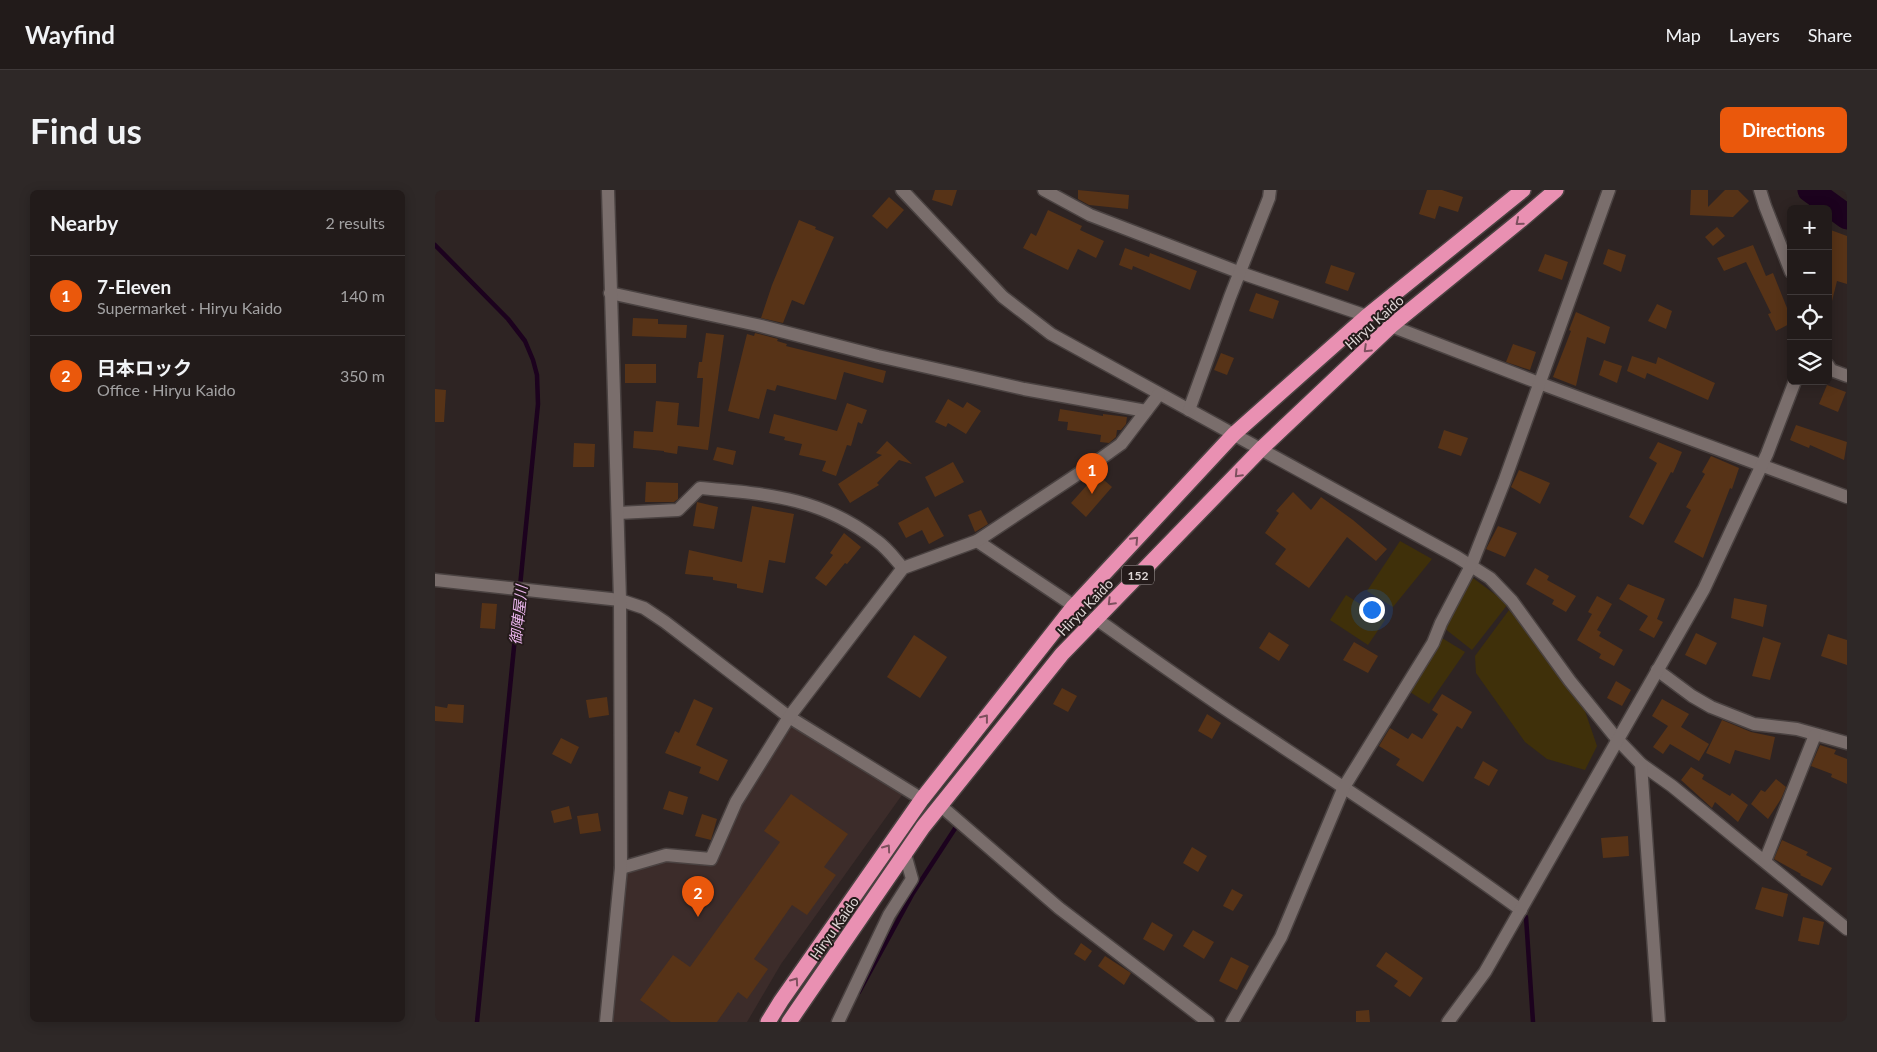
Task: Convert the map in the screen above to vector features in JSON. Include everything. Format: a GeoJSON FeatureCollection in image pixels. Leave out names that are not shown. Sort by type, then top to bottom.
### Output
{"type":"FeatureCollection","features":[{"type":"Feature","properties":{"kind":"highway","name":"Hiryu Kaido"},"geometry":{"type":"LineString","coordinates":[[768,1022],[922,799],[1074,606],[1234,434],[1367,316],[1523,190]]}},
{"type":"Feature","properties":{"kind":"highway","name":"Hiryu Kaido"},"geometry":{"type":"LineString","coordinates":[[789,1022],[923,827],[1062,654],[1095,618],[1262,448],[1391,326],[1555,190]]}},
{"type":"Feature","properties":{"kind":"street"},"geometry":{"type":"LineString","coordinates":[[606,1022],[621,868],[620,600],[608,190]]}},
{"type":"Feature","properties":{"kind":"street"},"geometry":{"type":"LineString","coordinates":[[903,190],[1003,297],[1051,334],[1262,448],[1489,578],[1512,601],[1570,681],[1617,739],[1641,764],[1672,786],[1847,928]]}},
{"type":"Feature","properties":{"kind":"street"},"geometry":{"type":"LineString","coordinates":[[1044,190],[1089,216],[1241,273],[1367,316]]}},
{"type":"Feature","properties":{"kind":"street"},"geometry":{"type":"LineString","coordinates":[[1189,410],[1230,297],[1269,198],[1270,190]]}},
{"type":"Feature","properties":{"kind":"street"},"geometry":{"type":"LineString","coordinates":[[1232,1022],[1281,937],[1344,787],[1433,643],[1471,566],[1504,482],[1609,190]]}},
{"type":"Feature","properties":{"kind":"street"},"geometry":{"type":"LineString","coordinates":[[1760,190],[1787,262]]}},
{"type":"Feature","properties":{"kind":"street"},"geometry":{"type":"LineString","coordinates":[[610,293],[757,325],[878,356],[1024,389],[1146,411]]}},
{"type":"Feature","properties":{"kind":"street"},"geometry":{"type":"LineString","coordinates":[[1391,326],[1847,497]]}},
{"type":"Feature","properties":{"kind":"street"},"geometry":{"type":"LineString","coordinates":[[1832,370],[1847,376]]}},
{"type":"Feature","properties":{"kind":"street"},"geometry":{"type":"LineString","coordinates":[[1448,1022],[1485,972],[1704,589],[1761,466],[1793,385]]}},
{"type":"Feature","properties":{"kind":"street"},"geometry":{"type":"LineString","coordinates":[[621,868],[666,855],[711,858],[736,802],[789,717],[903,568],[977,540],[1096,462],[1121,444],[1159,394]]}},
{"type":"Feature","properties":{"kind":"street"},"geometry":{"type":"LineString","coordinates":[[618,513],[678,510],[699,488],[768,494],[805,503],[852,523],[879,542],[903,568]]}},
{"type":"Feature","properties":{"kind":"street"},"geometry":{"type":"LineString","coordinates":[[977,540],[1074,606]]}},
{"type":"Feature","properties":{"kind":"street"},"geometry":{"type":"LineString","coordinates":[[435,580],[620,600],[644,608],[789,717],[922,799]]}},
{"type":"Feature","properties":{"kind":"street"},"geometry":{"type":"LineString","coordinates":[[1095,618],[1521,910]]}},
{"type":"Feature","properties":{"kind":"street"},"geometry":{"type":"LineString","coordinates":[[1657,670],[1692,696],[1711,707],[1754,724],[1797,729],[1847,743]]}},
{"type":"Feature","properties":{"kind":"street"},"geometry":{"type":"LineString","coordinates":[[1765,861],[1815,735]]}},
{"type":"Feature","properties":{"kind":"street"},"geometry":{"type":"LineString","coordinates":[[1641,764],[1659,1022]]}},
{"type":"Feature","properties":{"kind":"street"},"geometry":{"type":"LineString","coordinates":[[941,806],[1059,908],[1208,1022]]}},
{"type":"Feature","properties":{"kind":"street"},"geometry":{"type":"LineString","coordinates":[[838,1022],[889,915],[912,878],[905,854]]}},
{"type":"Feature","properties":{"kind":"shaded area"},"geometry":{"type":"Polygon","coordinates":[[[1400,541],[1432,559],[1393,607],[1367,591],[1400,541]]]}},
{"type":"Feature","properties":{"kind":"shaded area"},"geometry":{"type":"Polygon","coordinates":[[[1473,578],[1508,604],[1472,650],[1444,628],[1473,578]]]}},
{"type":"Feature","properties":{"kind":"shaded area"},"geometry":{"type":"Polygon","coordinates":[[[1346,595],[1385,620],[1368,645],[1330,620],[1346,595]]]}},
{"type":"Feature","properties":{"kind":"shaded area"},"geometry":{"type":"Polygon","coordinates":[[[1509,610],[1534,640],[1585,711],[1597,746],[1585,770],[1547,759],[1525,742],[1476,673],[1475,656],[1509,610]]]}},
{"type":"Feature","properties":{"kind":"shaded area"},"geometry":{"type":"Polygon","coordinates":[[[1442,638],[1465,652],[1429,704],[1410,692],[1442,638]]]}},
{"type":"Feature","properties":{"kind":"shaded area"},"geometry":{"type":"Polygon","coordinates":[[[790,723],[902,795],[781,964],[747,1022],[612,1022],[626,874],[667,861],[716,865],[740,803],[790,723]]]}},
{"type":"Feature","properties":{"kind":"building"},"geometry":{"type":"Polygon","coordinates":[[[935,190],[957,190],[952,206],[932,200],[935,190]]]}},
{"type":"Feature","properties":{"kind":"building"},"geometry":{"type":"Polygon","coordinates":[[[1078,190],[1129,195],[1128,209],[1089,205],[1078,199],[1078,190]]]}},
{"type":"Feature","properties":{"kind":"building"},"geometry":{"type":"Polygon","coordinates":[[[1427,190],[1442,190],[1463,197],[1458,212],[1439,206],[1435,219],[1419,214],[1427,190]]]}},
{"type":"Feature","properties":{"kind":"building"},"geometry":{"type":"Polygon","coordinates":[[[1691,190],[1708,190],[1708,207],[1725,190],[1738,190],[1749,201],[1733,217],[1690,215],[1691,190]]]}},
{"type":"Feature","properties":{"kind":"building"},"geometry":{"type":"Polygon","coordinates":[[[889,197],[904,210],[887,229],[872,216],[889,197]]]}},
{"type":"Feature","properties":{"kind":"building"},"geometry":{"type":"Polygon","coordinates":[[[1048,210],[1082,226],[1080,230],[1104,241],[1096,258],[1078,249],[1068,270],[1023,248],[1031,233],[1036,236],[1048,210]]]}},
{"type":"Feature","properties":{"kind":"building"},"geometry":{"type":"Polygon","coordinates":[[[799,220],[834,237],[804,305],[792,300],[783,323],[761,318],[772,285],[799,220]]]}},
{"type":"Feature","properties":{"kind":"building"},"geometry":{"type":"Polygon","coordinates":[[[1717,227],[1725,236],[1713,246],[1705,237],[1717,227]]]}},
{"type":"Feature","properties":{"kind":"building"},"geometry":{"type":"Polygon","coordinates":[[[1832,230],[1847,236],[1847,284],[1837,281],[1832,301],[1832,230]]]}},
{"type":"Feature","properties":{"kind":"building"},"geometry":{"type":"Polygon","coordinates":[[[1753,245],[1766,276],[1773,273],[1787,308],[1787,325],[1776,331],[1768,314],[1771,313],[1746,262],[1724,271],[1717,258],[1753,245]]]}},
{"type":"Feature","properties":{"kind":"building"},"geometry":{"type":"Polygon","coordinates":[[[1125,248],[1149,257],[1150,253],[1197,271],[1190,290],[1133,266],[1132,270],[1119,265],[1125,248]]]}},
{"type":"Feature","properties":{"kind":"building"},"geometry":{"type":"Polygon","coordinates":[[[1608,249],[1626,255],[1621,272],[1603,264],[1608,249]]]}},
{"type":"Feature","properties":{"kind":"building"},"geometry":{"type":"Polygon","coordinates":[[[1545,254],[1568,262],[1562,280],[1538,271],[1545,254]]]}},
{"type":"Feature","properties":{"kind":"building"},"geometry":{"type":"Polygon","coordinates":[[[1331,265],[1355,273],[1348,291],[1325,283],[1331,265]]]}},
{"type":"Feature","properties":{"kind":"building"},"geometry":{"type":"Polygon","coordinates":[[[1256,293],[1279,301],[1273,319],[1249,311],[1256,293]]]}},
{"type":"Feature","properties":{"kind":"building"},"geometry":{"type":"Polygon","coordinates":[[[1657,304],[1672,311],[1666,329],[1648,321],[1657,304]]]}},
{"type":"Feature","properties":{"kind":"building"},"geometry":{"type":"Polygon","coordinates":[[[1576,312],[1610,327],[1605,344],[1587,337],[1576,386],[1553,377],[1571,331],[1569,330],[1576,312]]]}},
{"type":"Feature","properties":{"kind":"building"},"geometry":{"type":"Polygon","coordinates":[[[633,318],[658,319],[658,324],[687,325],[686,338],[632,336],[633,318]]]}},
{"type":"Feature","properties":{"kind":"building"},"geometry":{"type":"Polygon","coordinates":[[[706,333],[724,335],[708,450],[678,446],[677,454],[633,448],[634,431],[653,432],[656,401],[679,403],[677,425],[699,427],[703,378],[697,378],[699,362],[702,362],[706,333]]]}},
{"type":"Feature","properties":{"kind":"building"},"geometry":{"type":"Polygon","coordinates":[[[755,333],[778,339],[777,341],[787,344],[786,346],[886,371],[883,383],[844,372],[836,400],[777,385],[775,391],[767,389],[759,419],[728,411],[747,334],[754,336],[755,333]]]}},
{"type":"Feature","properties":{"kind":"building"},"geometry":{"type":"Polygon","coordinates":[[[1513,344],[1536,352],[1530,370],[1506,362],[1513,344]]]}},
{"type":"Feature","properties":{"kind":"building"},"geometry":{"type":"Polygon","coordinates":[[[1221,353],[1234,358],[1227,375],[1214,370],[1221,353]]]}},
{"type":"Feature","properties":{"kind":"building"},"geometry":{"type":"Polygon","coordinates":[[[1632,356],[1656,364],[1658,357],[1715,383],[1708,400],[1647,373],[1645,379],[1627,371],[1632,356]]]}},
{"type":"Feature","properties":{"kind":"building"},"geometry":{"type":"Polygon","coordinates":[[[1604,360],[1622,366],[1617,383],[1599,375],[1604,360]]]}},
{"type":"Feature","properties":{"kind":"building"},"geometry":{"type":"Polygon","coordinates":[[[625,364],[656,364],[656,383],[625,383],[625,364]]]}},
{"type":"Feature","properties":{"kind":"building"},"geometry":{"type":"Polygon","coordinates":[[[1827,385],[1846,392],[1838,412],[1819,404],[1827,385]]]}},
{"type":"Feature","properties":{"kind":"building"},"geometry":{"type":"Polygon","coordinates":[[[435,389],[446,390],[444,422],[435,422],[435,389]]]}},
{"type":"Feature","properties":{"kind":"building"},"geometry":{"type":"Polygon","coordinates":[[[948,399],[963,408],[967,402],[981,411],[966,434],[948,423],[946,427],[935,422],[948,399]]]}},
{"type":"Feature","properties":{"kind":"building"},"geometry":{"type":"Polygon","coordinates":[[[847,403],[867,410],[862,424],[858,422],[851,446],[847,445],[836,476],[822,471],[826,461],[799,455],[802,444],[784,440],[785,437],[769,433],[774,414],[837,431],[847,403]]]}},
{"type":"Feature","properties":{"kind":"building"},"geometry":{"type":"Polygon","coordinates":[[[1060,409],[1103,416],[1103,414],[1127,417],[1126,424],[1121,430],[1117,430],[1116,437],[1109,443],[1100,442],[1101,435],[1067,430],[1068,422],[1058,421],[1060,409]]]}},
{"type":"Feature","properties":{"kind":"building"},"geometry":{"type":"Polygon","coordinates":[[[1796,425],[1847,442],[1844,460],[1810,445],[1809,448],[1790,440],[1796,425]]]}},
{"type":"Feature","properties":{"kind":"building"},"geometry":{"type":"Polygon","coordinates":[[[1444,430],[1468,438],[1461,456],[1438,448],[1444,430]]]}},
{"type":"Feature","properties":{"kind":"building"},"geometry":{"type":"Polygon","coordinates":[[[887,441],[912,464],[899,460],[877,483],[879,485],[850,503],[838,484],[882,455],[876,453],[887,441]]]}},
{"type":"Feature","properties":{"kind":"building"},"geometry":{"type":"Polygon","coordinates":[[[1658,442],[1682,452],[1673,473],[1671,472],[1643,525],[1629,517],[1657,463],[1649,458],[1658,442]]]}},
{"type":"Feature","properties":{"kind":"building"},"geometry":{"type":"Polygon","coordinates":[[[574,443],[595,444],[594,467],[573,467],[574,443]]]}},
{"type":"Feature","properties":{"kind":"building"},"geometry":{"type":"Polygon","coordinates":[[[717,447],[736,451],[733,465],[713,460],[717,447]]]}},
{"type":"Feature","properties":{"kind":"building"},"geometry":{"type":"Polygon","coordinates":[[[1711,456],[1739,468],[1703,558],[1674,542],[1691,510],[1686,507],[1705,474],[1702,472],[1711,456]]]}},
{"type":"Feature","properties":{"kind":"building"},"geometry":{"type":"Polygon","coordinates":[[[953,462],[964,482],[935,497],[925,477],[953,462]]]}},
{"type":"Feature","properties":{"kind":"building"},"geometry":{"type":"Polygon","coordinates":[[[1519,470],[1550,483],[1540,504],[1511,487],[1519,470]]]}},
{"type":"Feature","properties":{"kind":"building"},"geometry":{"type":"Polygon","coordinates":[[[1097,474],[1112,487],[1086,517],[1071,503],[1097,474]]]}},
{"type":"Feature","properties":{"kind":"building"},"geometry":{"type":"Polygon","coordinates":[[[646,482],[678,483],[678,499],[674,502],[645,502],[646,482]]]}},
{"type":"Feature","properties":{"kind":"building"},"geometry":{"type":"Polygon","coordinates":[[[1293,492],[1311,510],[1321,497],[1353,520],[1387,549],[1376,561],[1347,537],[1309,588],[1275,564],[1286,549],[1265,533],[1279,513],[1276,511],[1293,492]]]}},
{"type":"Feature","properties":{"kind":"building"},"geometry":{"type":"Polygon","coordinates":[[[697,502],[718,507],[714,529],[693,526],[697,502]]]}},
{"type":"Feature","properties":{"kind":"building"},"geometry":{"type":"Polygon","coordinates":[[[752,506],[794,514],[785,563],[769,560],[763,593],[737,588],[737,584],[713,580],[713,577],[685,574],[689,550],[742,562],[752,506]]]}},
{"type":"Feature","properties":{"kind":"building"},"geometry":{"type":"Polygon","coordinates":[[[928,507],[944,536],[929,544],[922,530],[906,538],[898,523],[928,507]]]}},
{"type":"Feature","properties":{"kind":"building"},"geometry":{"type":"Polygon","coordinates":[[[981,510],[988,524],[975,532],[968,515],[981,510]]]}},
{"type":"Feature","properties":{"kind":"building"},"geometry":{"type":"Polygon","coordinates":[[[1498,526],[1517,533],[1505,557],[1486,549],[1498,526]]]}},
{"type":"Feature","properties":{"kind":"building"},"geometry":{"type":"Polygon","coordinates":[[[844,533],[861,547],[826,586],[815,578],[833,555],[830,553],[844,533]]]}},
{"type":"Feature","properties":{"kind":"building"},"geometry":{"type":"Polygon","coordinates":[[[1535,568],[1549,576],[1547,580],[1576,596],[1566,612],[1552,604],[1554,600],[1526,584],[1535,568]]]}},
{"type":"Feature","properties":{"kind":"building"},"geometry":{"type":"Polygon","coordinates":[[[1628,584],[1665,599],[1657,619],[1663,622],[1654,638],[1639,630],[1648,616],[1619,599],[1628,584]]]}},
{"type":"Feature","properties":{"kind":"building"},"geometry":{"type":"Polygon","coordinates":[[[1597,596],[1612,604],[1597,630],[1601,632],[1599,636],[1623,650],[1614,666],[1599,658],[1601,654],[1577,640],[1592,614],[1588,612],[1597,596]]]}},
{"type":"Feature","properties":{"kind":"building"},"geometry":{"type":"Polygon","coordinates":[[[1734,598],[1767,605],[1763,627],[1731,618],[1734,598]]]}},
{"type":"Feature","properties":{"kind":"building"},"geometry":{"type":"Polygon","coordinates":[[[482,603],[497,604],[495,629],[480,628],[482,603]]]}},
{"type":"Feature","properties":{"kind":"building"},"geometry":{"type":"Polygon","coordinates":[[[1269,632],[1289,645],[1279,661],[1259,648],[1269,632]]]}},
{"type":"Feature","properties":{"kind":"building"},"geometry":{"type":"Polygon","coordinates":[[[1696,633],[1717,643],[1706,665],[1685,655],[1696,633]]]}},
{"type":"Feature","properties":{"kind":"building"},"geometry":{"type":"Polygon","coordinates":[[[1828,634],[1847,640],[1847,665],[1821,656],[1828,634]]]}},
{"type":"Feature","properties":{"kind":"building"},"geometry":{"type":"Polygon","coordinates":[[[914,635],[947,657],[920,698],[887,677],[914,635]]]}},
{"type":"Feature","properties":{"kind":"building"},"geometry":{"type":"Polygon","coordinates":[[[1763,637],[1781,643],[1770,680],[1752,676],[1763,637]]]}},
{"type":"Feature","properties":{"kind":"building"},"geometry":{"type":"Polygon","coordinates":[[[1354,642],[1378,656],[1368,673],[1343,660],[1354,642]]]}},
{"type":"Feature","properties":{"kind":"building"},"geometry":{"type":"Polygon","coordinates":[[[1616,681],[1631,690],[1622,706],[1607,698],[1616,681]]]}},
{"type":"Feature","properties":{"kind":"building"},"geometry":{"type":"Polygon","coordinates":[[[1062,688],[1077,696],[1068,712],[1053,704],[1062,688]]]}},
{"type":"Feature","properties":{"kind":"building"},"geometry":{"type":"Polygon","coordinates":[[[1442,694],[1472,712],[1462,729],[1457,726],[1423,782],[1396,765],[1400,759],[1379,746],[1390,728],[1408,739],[1412,733],[1422,739],[1438,714],[1432,710],[1442,694]]]}},
{"type":"Feature","properties":{"kind":"building"},"geometry":{"type":"Polygon","coordinates":[[[607,697],[609,715],[589,718],[586,700],[607,697]]]}},
{"type":"Feature","properties":{"kind":"building"},"geometry":{"type":"Polygon","coordinates":[[[694,699],[713,708],[696,745],[728,760],[718,781],[699,773],[701,767],[665,753],[675,731],[679,733],[694,699]]]}},
{"type":"Feature","properties":{"kind":"building"},"geometry":{"type":"Polygon","coordinates":[[[1662,699],[1689,714],[1681,727],[1709,744],[1699,761],[1670,744],[1663,754],[1653,747],[1668,726],[1652,716],[1662,699]]]}},
{"type":"Feature","properties":{"kind":"building"},"geometry":{"type":"Polygon","coordinates":[[[448,704],[464,705],[463,723],[435,721],[435,706],[447,708],[448,704]]]}},
{"type":"Feature","properties":{"kind":"building"},"geometry":{"type":"Polygon","coordinates":[[[1207,714],[1221,723],[1212,739],[1198,731],[1207,714]]]}},
{"type":"Feature","properties":{"kind":"building"},"geometry":{"type":"Polygon","coordinates":[[[1722,720],[1751,732],[1775,737],[1770,760],[1735,750],[1730,764],[1706,753],[1722,720]]]}},
{"type":"Feature","properties":{"kind":"building"},"geometry":{"type":"Polygon","coordinates":[[[561,738],[579,747],[571,764],[552,754],[561,738]]]}},
{"type":"Feature","properties":{"kind":"building"},"geometry":{"type":"Polygon","coordinates":[[[1820,745],[1836,750],[1834,754],[1847,759],[1847,784],[1831,777],[1832,774],[1811,766],[1820,745]]]}},
{"type":"Feature","properties":{"kind":"building"},"geometry":{"type":"Polygon","coordinates":[[[1483,761],[1498,770],[1489,786],[1474,778],[1483,761]]]}},
{"type":"Feature","properties":{"kind":"building"},"geometry":{"type":"Polygon","coordinates":[[[1691,767],[1704,775],[1702,779],[1730,796],[1732,793],[1748,805],[1738,822],[1715,802],[1712,808],[1681,780],[1691,767]]]}},
{"type":"Feature","properties":{"kind":"building"},"geometry":{"type":"Polygon","coordinates":[[[1776,779],[1786,787],[1781,799],[1768,819],[1751,804],[1761,790],[1765,792],[1776,779]]]}},
{"type":"Feature","properties":{"kind":"building"},"geometry":{"type":"Polygon","coordinates":[[[669,791],[688,797],[683,815],[663,809],[669,791]]]}},
{"type":"Feature","properties":{"kind":"building"},"geometry":{"type":"Polygon","coordinates":[[[791,794],[848,834],[824,867],[836,875],[807,915],[792,905],[754,959],[768,969],[747,999],[738,992],[717,1022],[671,1022],[640,1000],[673,955],[690,967],[780,842],[764,831],[791,794]]]}},
{"type":"Feature","properties":{"kind":"building"},"geometry":{"type":"Polygon","coordinates":[[[569,806],[572,819],[554,823],[551,811],[569,806]]]}},
{"type":"Feature","properties":{"kind":"building"},"geometry":{"type":"Polygon","coordinates":[[[598,813],[601,831],[580,834],[577,816],[598,813]]]}},
{"type":"Feature","properties":{"kind":"building"},"geometry":{"type":"Polygon","coordinates":[[[702,814],[717,819],[711,840],[695,836],[702,814]]]}},
{"type":"Feature","properties":{"kind":"building"},"geometry":{"type":"Polygon","coordinates":[[[1628,836],[1629,856],[1603,858],[1601,838],[1628,836]]]}},
{"type":"Feature","properties":{"kind":"building"},"geometry":{"type":"Polygon","coordinates":[[[1782,840],[1808,852],[1806,855],[1832,868],[1822,886],[1774,859],[1782,840]]]}},
{"type":"Feature","properties":{"kind":"building"},"geometry":{"type":"Polygon","coordinates":[[[1192,847],[1207,856],[1198,872],[1183,863],[1192,847]]]}},
{"type":"Feature","properties":{"kind":"building"},"geometry":{"type":"Polygon","coordinates":[[[1762,887],[1788,894],[1783,917],[1755,909],[1762,887]]]}},
{"type":"Feature","properties":{"kind":"building"},"geometry":{"type":"Polygon","coordinates":[[[1232,889],[1243,895],[1233,911],[1223,906],[1232,889]]]}},
{"type":"Feature","properties":{"kind":"building"},"geometry":{"type":"Polygon","coordinates":[[[1803,917],[1824,922],[1819,945],[1798,941],[1803,917]]]}},
{"type":"Feature","properties":{"kind":"building"},"geometry":{"type":"Polygon","coordinates":[[[1152,922],[1173,935],[1164,951],[1143,939],[1152,922]]]}},
{"type":"Feature","properties":{"kind":"building"},"geometry":{"type":"Polygon","coordinates":[[[1193,930],[1214,942],[1204,959],[1183,946],[1193,930]]]}},
{"type":"Feature","properties":{"kind":"building"},"geometry":{"type":"Polygon","coordinates":[[[1081,943],[1092,951],[1085,961],[1074,954],[1081,943]]]}},
{"type":"Feature","properties":{"kind":"building"},"geometry":{"type":"Polygon","coordinates":[[[1386,952],[1423,978],[1410,997],[1394,986],[1398,981],[1376,966],[1386,952]]]}},
{"type":"Feature","properties":{"kind":"building"},"geometry":{"type":"Polygon","coordinates":[[[1105,956],[1131,973],[1124,985],[1098,966],[1105,956]]]}},
{"type":"Feature","properties":{"kind":"building"},"geometry":{"type":"Polygon","coordinates":[[[1231,957],[1249,966],[1237,990],[1219,981],[1231,957]]]}},
{"type":"Feature","properties":{"kind":"building"},"geometry":{"type":"Polygon","coordinates":[[[1369,1010],[1370,1022],[1356,1022],[1356,1011],[1369,1010]]]}},
{"type":"Feature","properties":{"kind":"waterway"},"geometry":{"type":"LineString","coordinates":[[1810,190],[1847,217]]}},
{"type":"Feature","properties":{"kind":"waterway","name":"御陣屋川"},"geometry":{"type":"LineString","coordinates":[[435,245],[508,319],[525,341],[537,375],[538,404],[477,1022]]}},
{"type":"Feature","properties":{"kind":"waterway"},"geometry":{"type":"LineString","coordinates":[[859,992],[913,893],[956,827]]}},
{"type":"Feature","properties":{"kind":"waterway"},"geometry":{"type":"LineString","coordinates":[[1526,917],[1533,1022]]}},
{"type":"Feature","properties":{"kind":"place","name":"7-Eleven"},"geometry":{"type":"Point","coordinates":[1092,494]}},
{"type":"Feature","properties":{"kind":"place","name":"日本ロック"},"geometry":{"type":"Point","coordinates":[698,917]}}]}
